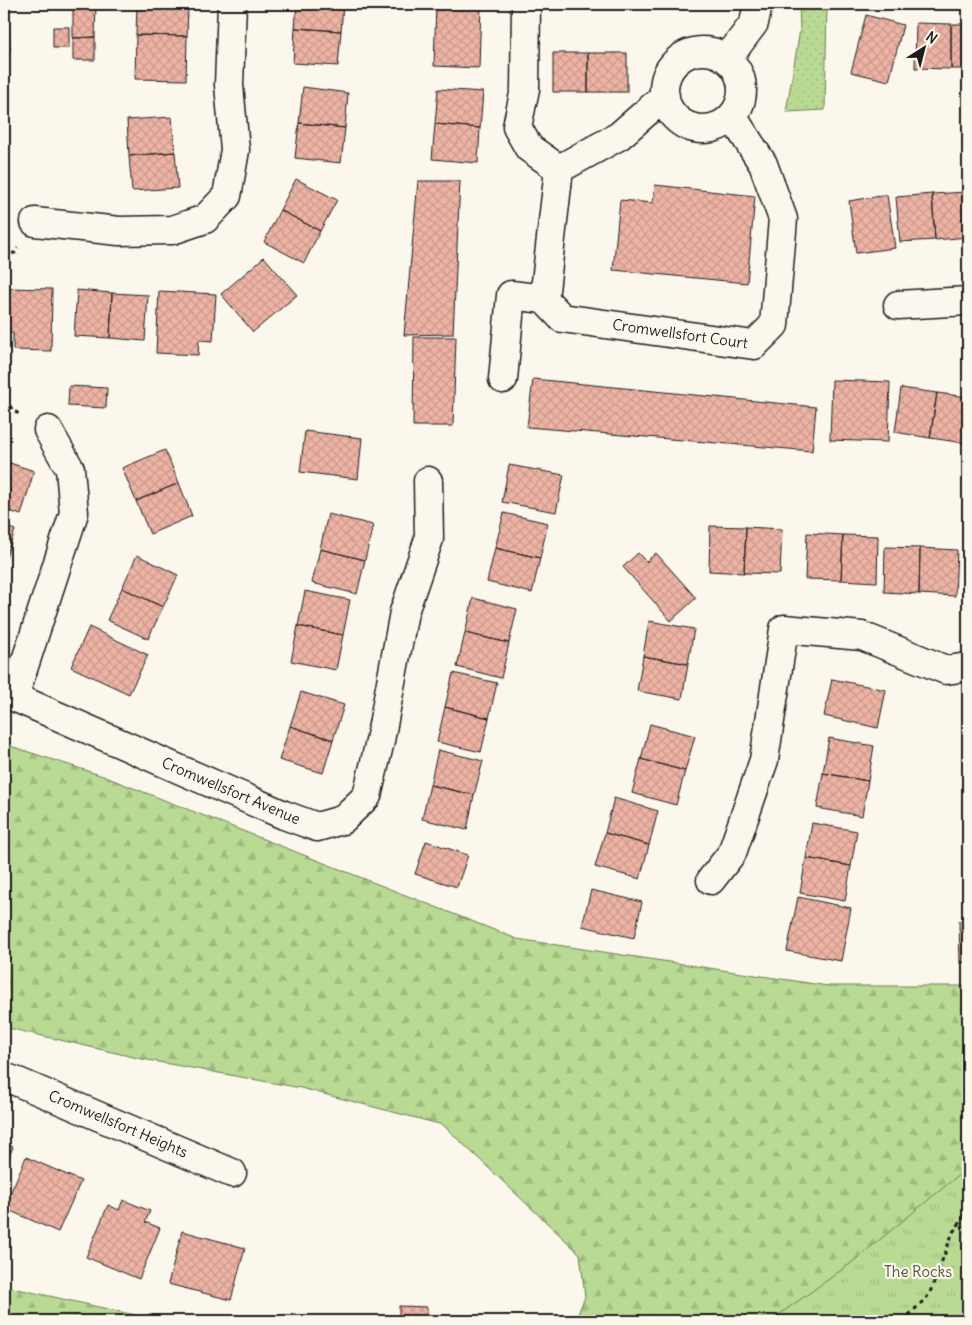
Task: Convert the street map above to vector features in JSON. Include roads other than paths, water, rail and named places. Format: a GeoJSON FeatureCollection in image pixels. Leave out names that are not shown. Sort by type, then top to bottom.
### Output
{"type":"FeatureCollection","features":[{"type":"Feature","properties":{"kind":"street"},"geometry":{"type":"LineString","coordinates":[[35,222],[118,231],[172,230],[205,219],[227,196],[235,150],[228,85],[232,4]]}},
{"type":"Feature","properties":{"kind":"street"},"geometry":{"type":"LineString","coordinates":[[526,4],[525,89],[517,127],[529,148],[559,168]]}},
{"type":"Feature","properties":{"kind":"street"},"geometry":{"type":"LineString","coordinates":[[727,59],[754,23],[758,4]]}},
{"type":"Feature","properties":{"kind":"street"},"geometry":{"type":"LineString","coordinates":[[703,50],[716,52],[727,59],[736,68],[741,80],[742,93],[739,105],[732,116],[723,123],[711,128],[698,128],[686,125],[669,108],[665,96],[665,83],[670,70],[678,60],[689,53],[703,50]]}},
{"type":"Feature","properties":{"kind":"street"},"geometry":{"type":"LineString","coordinates":[[559,168],[619,136],[665,96]]}},
{"type":"Feature","properties":{"kind":"street","name":"Cromwellsfort Court"},"geometry":{"type":"LineString","coordinates":[[544,299],[562,318],[754,345],[774,325],[783,219],[763,164],[732,116]]}},
{"type":"Feature","properties":{"kind":"street"},"geometry":{"type":"LineString","coordinates":[[503,379],[510,295],[544,299],[559,168]]}},
{"type":"Feature","properties":{"kind":"street"},"geometry":{"type":"LineString","coordinates":[[898,305],[968,301]]}},
{"type":"Feature","properties":{"kind":"street","name":"Cromwellsfort Avenue"},"geometry":{"type":"LineString","coordinates":[[48,430],[70,469],[74,513],[9,695],[284,815],[316,827],[342,820],[367,796],[380,741],[404,612],[429,539],[428,481]]}},
{"type":"Feature","properties":{"kind":"street"},"geometry":{"type":"LineString","coordinates":[[711,880],[732,853],[764,760],[784,629],[862,636],[946,670],[968,667]]}},
{"type":"Feature","properties":{"kind":"street","name":"Cromwellsfort Heights"},"geometry":{"type":"LineString","coordinates":[[4,1077],[232,1173]]}},
{"type":"Feature","properties":{"kind":"park label","name":"The Rocks"},"geometry":{"type":"Point","coordinates":[918,1272]}}]}
